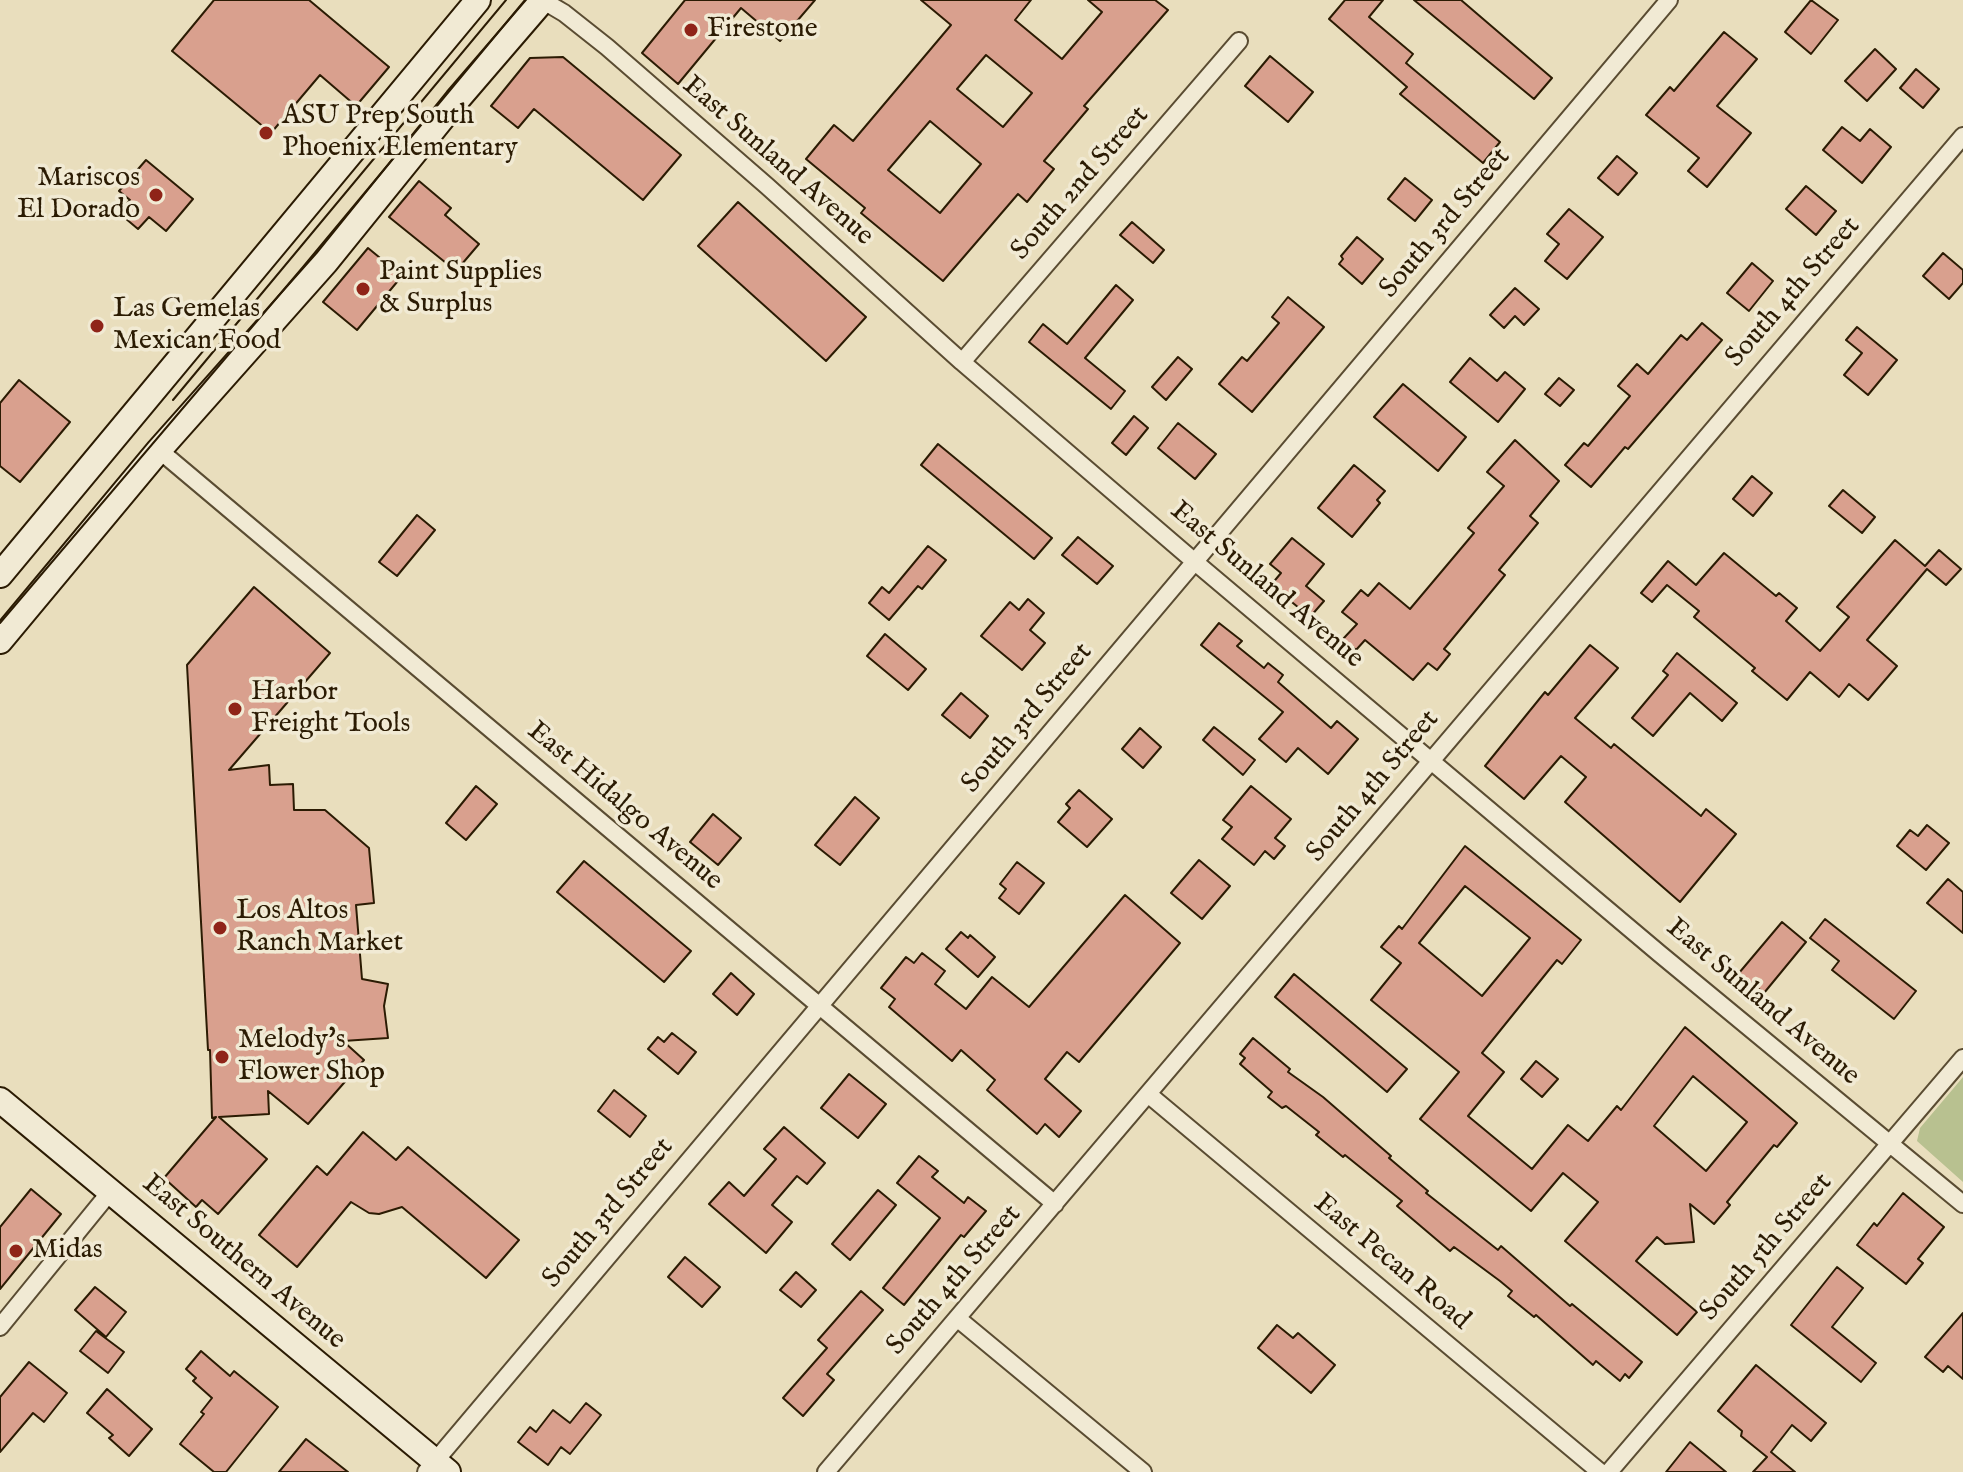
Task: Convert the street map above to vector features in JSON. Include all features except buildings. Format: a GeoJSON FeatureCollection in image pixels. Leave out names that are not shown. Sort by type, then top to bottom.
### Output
{"type":"FeatureCollection","features":[{"type":"Feature","properties":{"kind":"main road"},"geometry":{"type":"LineString","coordinates":[[0,575],[478,0]]}},
{"type":"Feature","properties":{"kind":"main road"},"geometry":{"type":"LineString","coordinates":[[0,641],[159,450],[326,262],[457,100],[543,0]]}},
{"type":"Feature","properties":{"kind":"main road","name":"East Southern Avenue"},"geometry":{"type":"LineString","coordinates":[[0,1100],[436,1469]]}},
{"type":"Feature","properties":{"kind":"street","name":"East Sunland Avenue"},"geometry":{"type":"LineString","coordinates":[[543,0],[618,57],[962,362],[1195,562],[1660,954],[1963,1204]]}},
{"type":"Feature","properties":{"kind":"street","name":"South 3rd Street"},"geometry":{"type":"LineString","coordinates":[[436,1469],[820,1005],[1669,0]]}},
{"type":"Feature","properties":{"kind":"street","name":"South 2nd Street"},"geometry":{"type":"LineString","coordinates":[[962,362],[1239,41]]}},
{"type":"Feature","properties":{"kind":"street","name":"South 4th Street"},"geometry":{"type":"LineString","coordinates":[[826,1472],[1963,136]]}},
{"type":"Feature","properties":{"kind":"street","name":"East Hidalgo Avenue"},"geometry":{"type":"LineString","coordinates":[[159,450],[1055,1204]]}},
{"type":"Feature","properties":{"kind":"street","name":"South 5th Street"},"geometry":{"type":"LineString","coordinates":[[1609,1472],[1963,1058]]}},
{"type":"Feature","properties":{"kind":"street","name":"East Pecan Road"},"geometry":{"type":"LineString","coordinates":[[1148,1094],[1600,1472]]}},
{"type":"Feature","properties":{"kind":"street"},"geometry":{"type":"LineString","coordinates":[[0,1327],[110,1192]]}},
{"type":"Feature","properties":{"kind":"street"},"geometry":{"type":"LineString","coordinates":[[957,1318],[1143,1472]]}},
{"type":"Feature","properties":{"kind":"green space"},"geometry":{"type":"Polygon","coordinates":[[[1963,1077],[1963,1182],[1917,1141],[1920,1128],[1963,1077]]]}},
{"type":"Feature","properties":{"kind":"tram line"},"geometry":{"type":"LineString","coordinates":[[173,400],[506,0]]}},
{"type":"Feature","properties":{"kind":"tram line"},"geometry":{"type":"LineString","coordinates":[[0,623],[525,0]]}},
{"type":"Feature","properties":{"kind":"place","name":"Firestone"},"geometry":{"type":"Point","coordinates":[691,30]}},
{"type":"Feature","properties":{"kind":"place","name":"ASU Prep South Phoenix Elementary"},"geometry":{"type":"Point","coordinates":[266,133]}},
{"type":"Feature","properties":{"kind":"place","name":"Mariscos El Dorado"},"geometry":{"type":"Point","coordinates":[156,195]}},
{"type":"Feature","properties":{"kind":"place","name":"Paint Supplies & Surplus"},"geometry":{"type":"Point","coordinates":[363,289]}},
{"type":"Feature","properties":{"kind":"place","name":"Las Gemelas Mexican Food"},"geometry":{"type":"Point","coordinates":[97,326]}},
{"type":"Feature","properties":{"kind":"place","name":"Harbor Freight Tools"},"geometry":{"type":"Point","coordinates":[235,709]}},
{"type":"Feature","properties":{"kind":"place","name":"Los Altos Ranch Market"},"geometry":{"type":"Point","coordinates":[220,928]}},
{"type":"Feature","properties":{"kind":"place","name":"Melody's Flower Shop"},"geometry":{"type":"Point","coordinates":[222,1057]}},
{"type":"Feature","properties":{"kind":"place","name":"Midas"},"geometry":{"type":"Point","coordinates":[16,1251]}}]}
